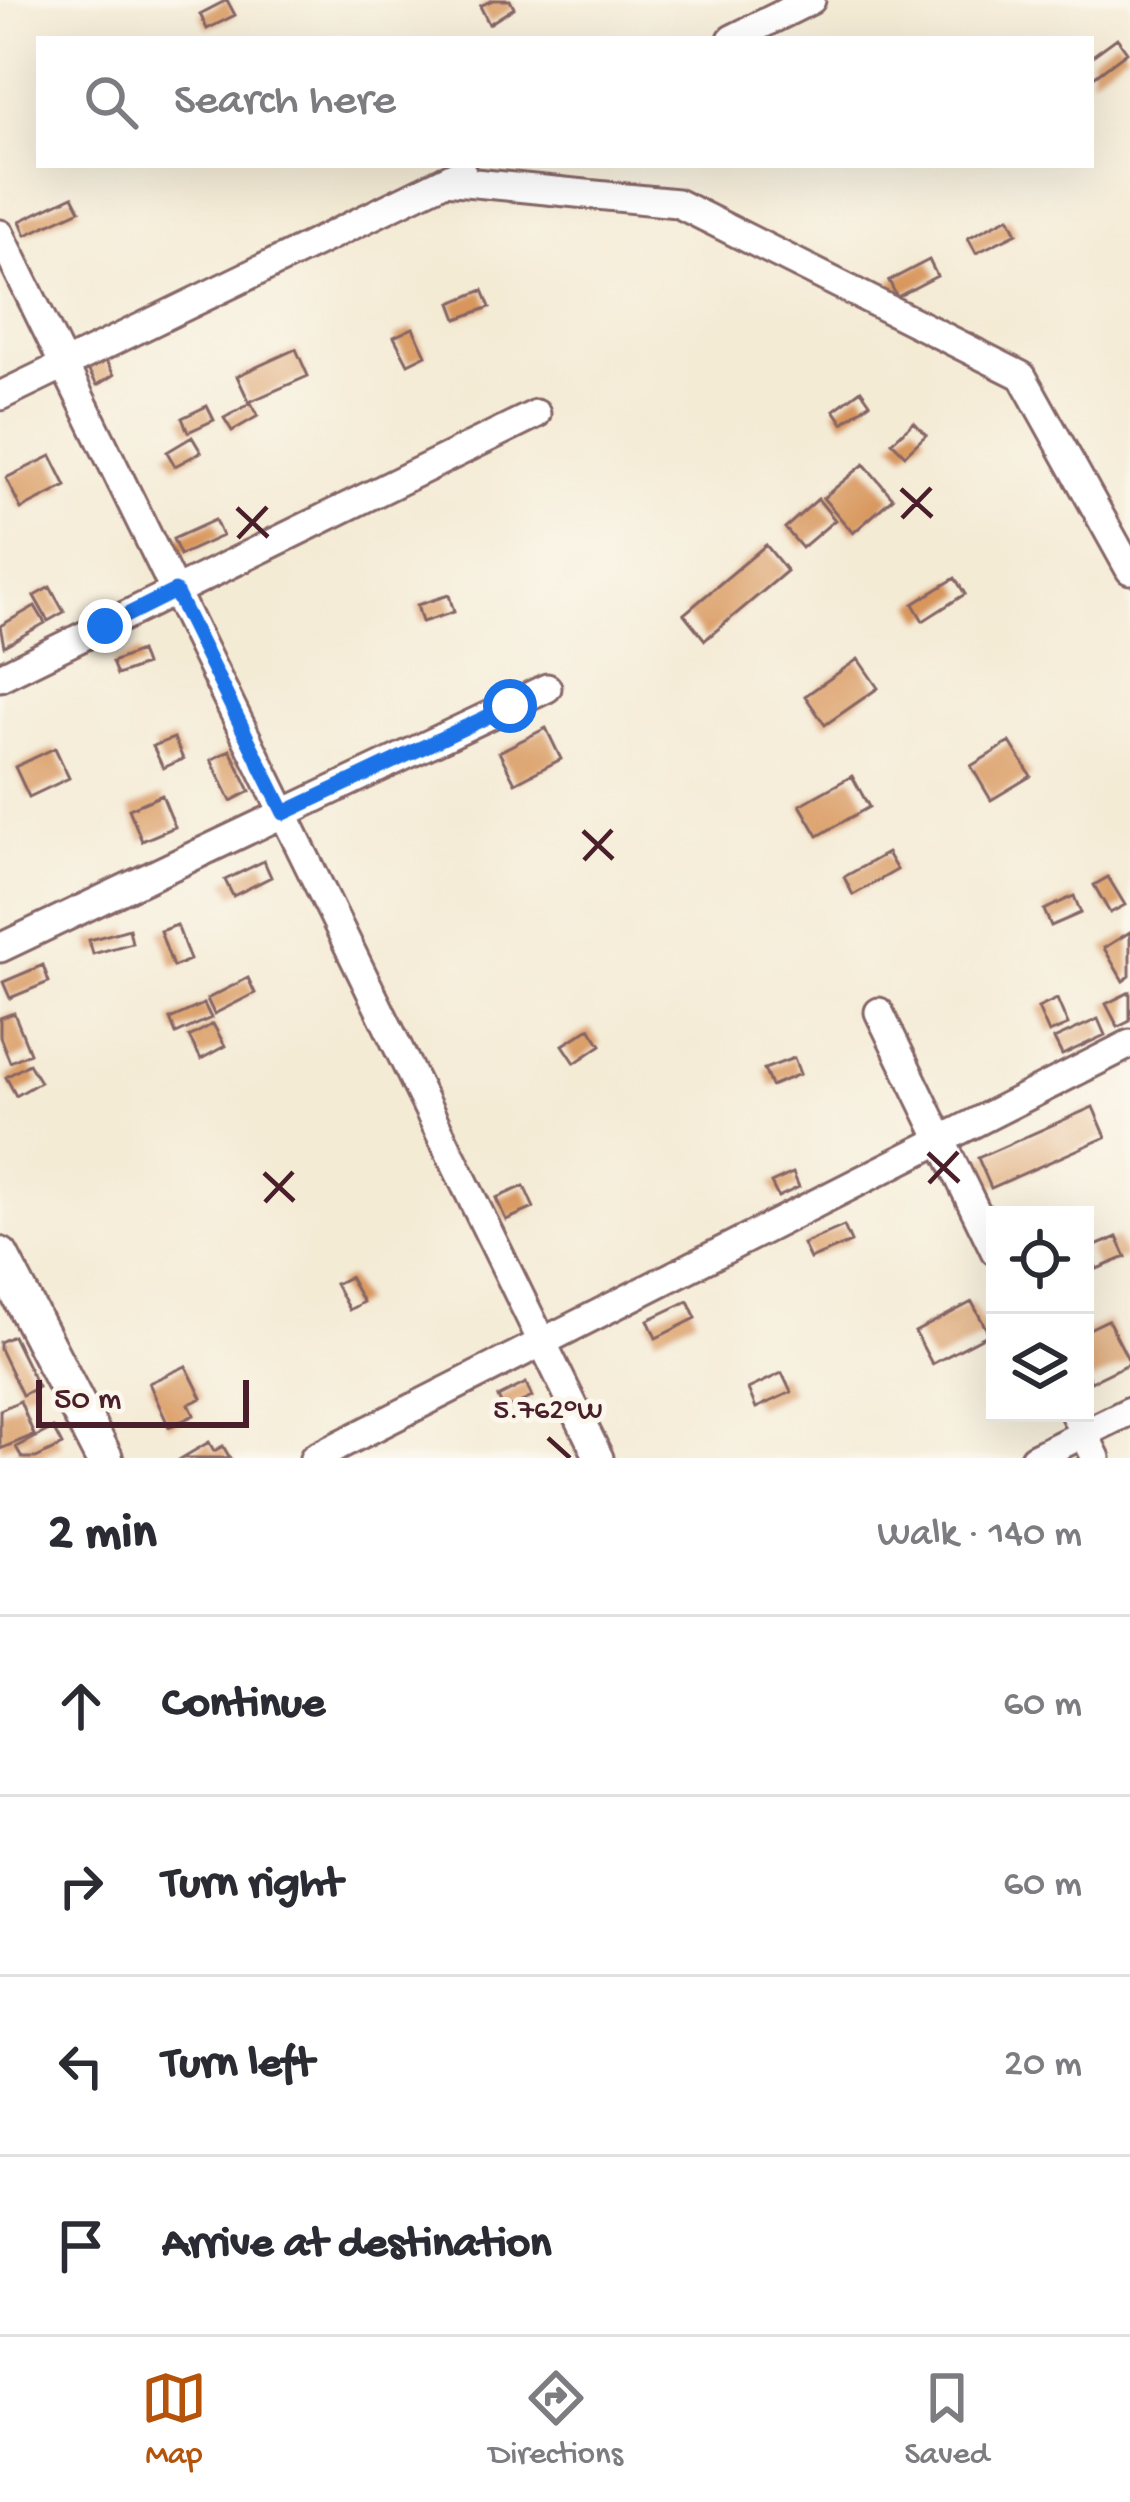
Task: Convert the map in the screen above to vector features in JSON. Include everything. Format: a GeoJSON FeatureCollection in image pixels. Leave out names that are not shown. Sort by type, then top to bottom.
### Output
{"type":"FeatureCollection","features":[{"type":"Feature","properties":{"kind":"street"},"geometry":{"type":"LineString","coordinates":[[738,36],[811,0]]}},
{"type":"Feature","properties":{"kind":"street"},"geometry":{"type":"LineString","coordinates":[[0,396],[470,168]]}},
{"type":"Feature","properties":{"kind":"street"},"geometry":{"type":"LineString","coordinates":[[445,180],[677,203],[1022,376],[1130,570]]}},
{"type":"Feature","properties":{"kind":"street"},"geometry":{"type":"LineString","coordinates":[[0,234],[599,1458]]}},
{"type":"Feature","properties":{"kind":"street"},"geometry":{"type":"LineString","coordinates":[[0,677],[536,414]]}},
{"type":"Feature","properties":{"kind":"street"},"geometry":{"type":"LineString","coordinates":[[0,947],[547,688]]}},
{"type":"Feature","properties":{"kind":"street"},"geometry":{"type":"LineString","coordinates":[[879,1012],[986,1232]]}},
{"type":"Feature","properties":{"kind":"street"},"geometry":{"type":"LineString","coordinates":[[314,1458],[1130,1044]]}},
{"type":"Feature","properties":{"kind":"street"},"geometry":{"type":"LineString","coordinates":[[3,1269],[104,1458]]}},
{"type":"Feature","properties":{"kind":"street"},"geometry":{"type":"LineString","coordinates":[[1034,1458],[1130,1411]]}},
{"type":"Feature","properties":{"kind":"building"},"geometry":{"type":"Polygon","coordinates":[[[227,0],[235,15],[207,29],[200,14],[227,0]]]}},
{"type":"Feature","properties":{"kind":"building"},"geometry":{"type":"Polygon","coordinates":[[[510,0],[514,8],[489,24],[480,6],[510,0]]]}},
{"type":"Feature","properties":{"kind":"building"},"geometry":{"type":"Polygon","coordinates":[[[1117,38],[1127,52],[1094,77],[1094,55],[1117,38]]]}},
{"type":"Feature","properties":{"kind":"building"},"geometry":{"type":"Polygon","coordinates":[[[73,196],[80,210],[26,235],[20,221],[73,196]]]}},
{"type":"Feature","properties":{"kind":"building"},"geometry":{"type":"Polygon","coordinates":[[[1009,217],[1017,233],[976,253],[968,238],[1009,217]]]}},
{"type":"Feature","properties":{"kind":"building"},"geometry":{"type":"Polygon","coordinates":[[[929,260],[937,276],[897,297],[889,281],[929,260]]]}},
{"type":"Feature","properties":{"kind":"building"},"geometry":{"type":"Polygon","coordinates":[[[483,290],[490,307],[457,319],[451,303],[483,290]]]}},
{"type":"Feature","properties":{"kind":"building"},"geometry":{"type":"Polygon","coordinates":[[[413,328],[426,355],[408,364],[394,337],[413,328]]]}},
{"type":"Feature","properties":{"kind":"building"},"geometry":{"type":"Polygon","coordinates":[[[296,349],[308,376],[249,402],[237,376],[296,349]]]}},
{"type":"Feature","properties":{"kind":"building"},"geometry":{"type":"Polygon","coordinates":[[[103,356],[114,375],[97,385],[86,366],[103,356]]]}},
{"type":"Feature","properties":{"kind":"building"},"geometry":{"type":"Polygon","coordinates":[[[861,390],[870,403],[843,423],[834,410],[861,390]]]}},
{"type":"Feature","properties":{"kind":"building"},"geometry":{"type":"Polygon","coordinates":[[[251,403],[258,416],[232,431],[224,418],[251,403]]]}},
{"type":"Feature","properties":{"kind":"building"},"geometry":{"type":"Polygon","coordinates":[[[207,406],[214,420],[188,432],[182,418],[207,406]]]}},
{"type":"Feature","properties":{"kind":"building"},"geometry":{"type":"Polygon","coordinates":[[[914,422],[926,435],[905,455],[892,442],[914,422]]]}},
{"type":"Feature","properties":{"kind":"building"},"geometry":{"type":"Polygon","coordinates":[[[192,437],[201,452],[175,466],[167,452],[192,437]]]}},
{"type":"Feature","properties":{"kind":"building"},"geometry":{"type":"Polygon","coordinates":[[[51,456],[66,486],[21,509],[6,478],[51,456]]]}},
{"type":"Feature","properties":{"kind":"building"},"geometry":{"type":"Polygon","coordinates":[[[864,464],[893,498],[853,533],[823,498],[864,464]]]}},
{"type":"Feature","properties":{"kind":"building"},"geometry":{"type":"Polygon","coordinates":[[[818,499],[835,520],[802,548],[785,528],[818,499]]]}},
{"type":"Feature","properties":{"kind":"building"},"geometry":{"type":"Polygon","coordinates":[[[215,520],[222,536],[180,555],[173,539],[215,520]]]}},
{"type":"Feature","properties":{"kind":"building"},"geometry":{"type":"Polygon","coordinates":[[[766,545],[787,571],[705,640],[684,614],[766,545]]]}},
{"type":"Feature","properties":{"kind":"building"},"geometry":{"type":"Polygon","coordinates":[[[955,578],[965,594],[923,621],[913,604],[955,578]]]}},
{"type":"Feature","properties":{"kind":"building"},"geometry":{"type":"Polygon","coordinates":[[[50,587],[64,612],[48,621],[34,596],[50,587]]]}},
{"type":"Feature","properties":{"kind":"building"},"geometry":{"type":"Polygon","coordinates":[[[449,595],[454,612],[422,622],[417,605],[449,595]]]}},
{"type":"Feature","properties":{"kind":"building"},"geometry":{"type":"Polygon","coordinates":[[[35,606],[45,623],[4,646],[0,626],[35,606]]]}},
{"type":"Feature","properties":{"kind":"building"},"geometry":{"type":"Polygon","coordinates":[[[140,651],[145,665],[117,675],[112,662],[140,651]]]}},
{"type":"Feature","properties":{"kind":"building"},"geometry":{"type":"Polygon","coordinates":[[[858,659],[878,688],[825,725],[805,696],[858,659]]]}},
{"type":"Feature","properties":{"kind":"building"},"geometry":{"type":"Polygon","coordinates":[[[546,728],[561,759],[515,783],[499,752],[546,728]]]}},
{"type":"Feature","properties":{"kind":"building"},"geometry":{"type":"Polygon","coordinates":[[[174,738],[183,759],[163,768],[153,746],[174,738]]]}},
{"type":"Feature","properties":{"kind":"building"},"geometry":{"type":"Polygon","coordinates":[[[1010,742],[1031,776],[991,800],[971,766],[1010,742]]]}},
{"type":"Feature","properties":{"kind":"building"},"geometry":{"type":"Polygon","coordinates":[[[55,748],[69,778],[29,797],[15,767],[55,748]]]}},
{"type":"Feature","properties":{"kind":"building"},"geometry":{"type":"Polygon","coordinates":[[[230,750],[250,791],[231,801],[211,760],[230,750]]]}},
{"type":"Feature","properties":{"kind":"building"},"geometry":{"type":"Polygon","coordinates":[[[852,776],[869,807],[818,836],[800,805],[852,776]]]}},
{"type":"Feature","properties":{"kind":"building"},"geometry":{"type":"Polygon","coordinates":[[[162,795],[175,827],[142,841],[129,809],[162,795]]]}},
{"type":"Feature","properties":{"kind":"building"},"geometry":{"type":"Polygon","coordinates":[[[887,853],[897,870],[853,895],[844,877],[887,853]]]}},
{"type":"Feature","properties":{"kind":"building"},"geometry":{"type":"Polygon","coordinates":[[[264,861],[271,877],[233,896],[225,880],[264,861]]]}},
{"type":"Feature","properties":{"kind":"building"},"geometry":{"type":"Polygon","coordinates":[[[1108,877],[1125,905],[1110,913],[1094,885],[1108,877]]]}},
{"type":"Feature","properties":{"kind":"building"},"geometry":{"type":"Polygon","coordinates":[[[1074,896],[1081,913],[1051,926],[1044,910],[1074,896]]]}},
{"type":"Feature","properties":{"kind":"building"},"geometry":{"type":"Polygon","coordinates":[[[177,925],[190,960],[173,967],[160,931],[177,925]]]}},
{"type":"Feature","properties":{"kind":"building"},"geometry":{"type":"Polygon","coordinates":[[[129,929],[132,943],[93,954],[89,940],[129,929]]]}},
{"type":"Feature","properties":{"kind":"building"},"geometry":{"type":"Polygon","coordinates":[[[1130,932],[1130,976],[1123,981],[1104,948],[1130,932]]]}},
{"type":"Feature","properties":{"kind":"building"},"geometry":{"type":"Polygon","coordinates":[[[43,965],[49,982],[10,998],[3,982],[43,965]]]}},
{"type":"Feature","properties":{"kind":"building"},"geometry":{"type":"Polygon","coordinates":[[[248,978],[255,993],[214,1014],[207,999],[248,978]]]}},
{"type":"Feature","properties":{"kind":"building"},"geometry":{"type":"Polygon","coordinates":[[[1130,992],[1130,1021],[1118,1027],[1106,1004],[1130,992]]]}},
{"type":"Feature","properties":{"kind":"building"},"geometry":{"type":"Polygon","coordinates":[[[1057,999],[1068,1025],[1049,1033],[1038,1008],[1057,999]]]}},
{"type":"Feature","properties":{"kind":"building"},"geometry":{"type":"Polygon","coordinates":[[[204,1004],[211,1018],[176,1034],[170,1019],[204,1004]]]}},
{"type":"Feature","properties":{"kind":"building"},"geometry":{"type":"Polygon","coordinates":[[[14,1013],[30,1053],[10,1062],[0,1037],[0,1018],[14,1013]]]}},
{"type":"Feature","properties":{"kind":"building"},"geometry":{"type":"Polygon","coordinates":[[[1098,1019],[1105,1035],[1062,1055],[1054,1039],[1098,1019]]]}},
{"type":"Feature","properties":{"kind":"building"},"geometry":{"type":"Polygon","coordinates":[[[213,1024],[225,1046],[201,1059],[189,1037],[213,1024]]]}},
{"type":"Feature","properties":{"kind":"building"},"geometry":{"type":"Polygon","coordinates":[[[590,1028],[601,1045],[575,1063],[563,1045],[590,1028]]]}},
{"type":"Feature","properties":{"kind":"building"},"geometry":{"type":"Polygon","coordinates":[[[794,1058],[800,1074],[771,1086],[764,1069],[794,1058]]]}},
{"type":"Feature","properties":{"kind":"building"},"geometry":{"type":"Polygon","coordinates":[[[29,1064],[40,1082],[16,1096],[6,1077],[29,1064]]]}},
{"type":"Feature","properties":{"kind":"building"},"geometry":{"type":"Polygon","coordinates":[[[1093,1107],[1106,1137],[991,1188],[978,1158],[1093,1107]]]}},
{"type":"Feature","properties":{"kind":"building"},"geometry":{"type":"Polygon","coordinates":[[[793,1173],[799,1187],[778,1197],[771,1183],[793,1173]]]}},
{"type":"Feature","properties":{"kind":"building"},"geometry":{"type":"Polygon","coordinates":[[[524,1186],[534,1208],[506,1220],[496,1198],[524,1186]]]}},
{"type":"Feature","properties":{"kind":"building"},"geometry":{"type":"Polygon","coordinates":[[[844,1226],[851,1242],[810,1259],[803,1244],[844,1226]]]}},
{"type":"Feature","properties":{"kind":"building"},"geometry":{"type":"Polygon","coordinates":[[[1117,1237],[1126,1257],[1097,1269],[1094,1247],[1117,1237]]]}},
{"type":"Feature","properties":{"kind":"building"},"geometry":{"type":"Polygon","coordinates":[[[349,1277],[363,1302],[349,1310],[335,1284],[349,1277]]]}},
{"type":"Feature","properties":{"kind":"building"},"geometry":{"type":"Polygon","coordinates":[[[688,1301],[696,1318],[656,1338],[648,1320],[688,1301]]]}},
{"type":"Feature","properties":{"kind":"building"},"geometry":{"type":"Polygon","coordinates":[[[972,1302],[986,1328],[986,1336],[932,1364],[915,1332],[972,1302]]]}},
{"type":"Feature","properties":{"kind":"building"},"geometry":{"type":"Polygon","coordinates":[[[1108,1320],[1130,1363],[1094,1381],[1094,1327],[1108,1320]]]}},
{"type":"Feature","properties":{"kind":"building"},"geometry":{"type":"Polygon","coordinates":[[[13,1336],[38,1387],[22,1395],[0,1349],[0,1342],[13,1336]]]}},
{"type":"Feature","properties":{"kind":"building"},"geometry":{"type":"Polygon","coordinates":[[[186,1366],[202,1398],[189,1404],[194,1415],[169,1427],[149,1383],[186,1366]]]}},
{"type":"Feature","properties":{"kind":"building"},"geometry":{"type":"Polygon","coordinates":[[[782,1373],[791,1392],[756,1408],[748,1389],[782,1373]]]}},
{"type":"Feature","properties":{"kind":"building"},"geometry":{"type":"Polygon","coordinates":[[[526,1383],[532,1397],[504,1410],[498,1397],[526,1383]]]}},
{"type":"Feature","properties":{"kind":"building"},"geometry":{"type":"Polygon","coordinates":[[[20,1401],[34,1435],[0,1449],[0,1410],[20,1401]]]}},
{"type":"Feature","properties":{"kind":"building"},"geometry":{"type":"Polygon","coordinates":[[[53,1428],[62,1445],[36,1458],[22,1458],[16,1447],[53,1428]]]}},
{"type":"Feature","properties":{"kind":"building"},"geometry":{"type":"Polygon","coordinates":[[[209,1442],[214,1451],[223,1446],[230,1458],[182,1458],[209,1442]]]}},
{"type":"Feature","properties":{"kind":"route"},"geometry":{"type":"LineString","coordinates":[[105,626],[175,591],[284,813],[510,706]]}}]}
